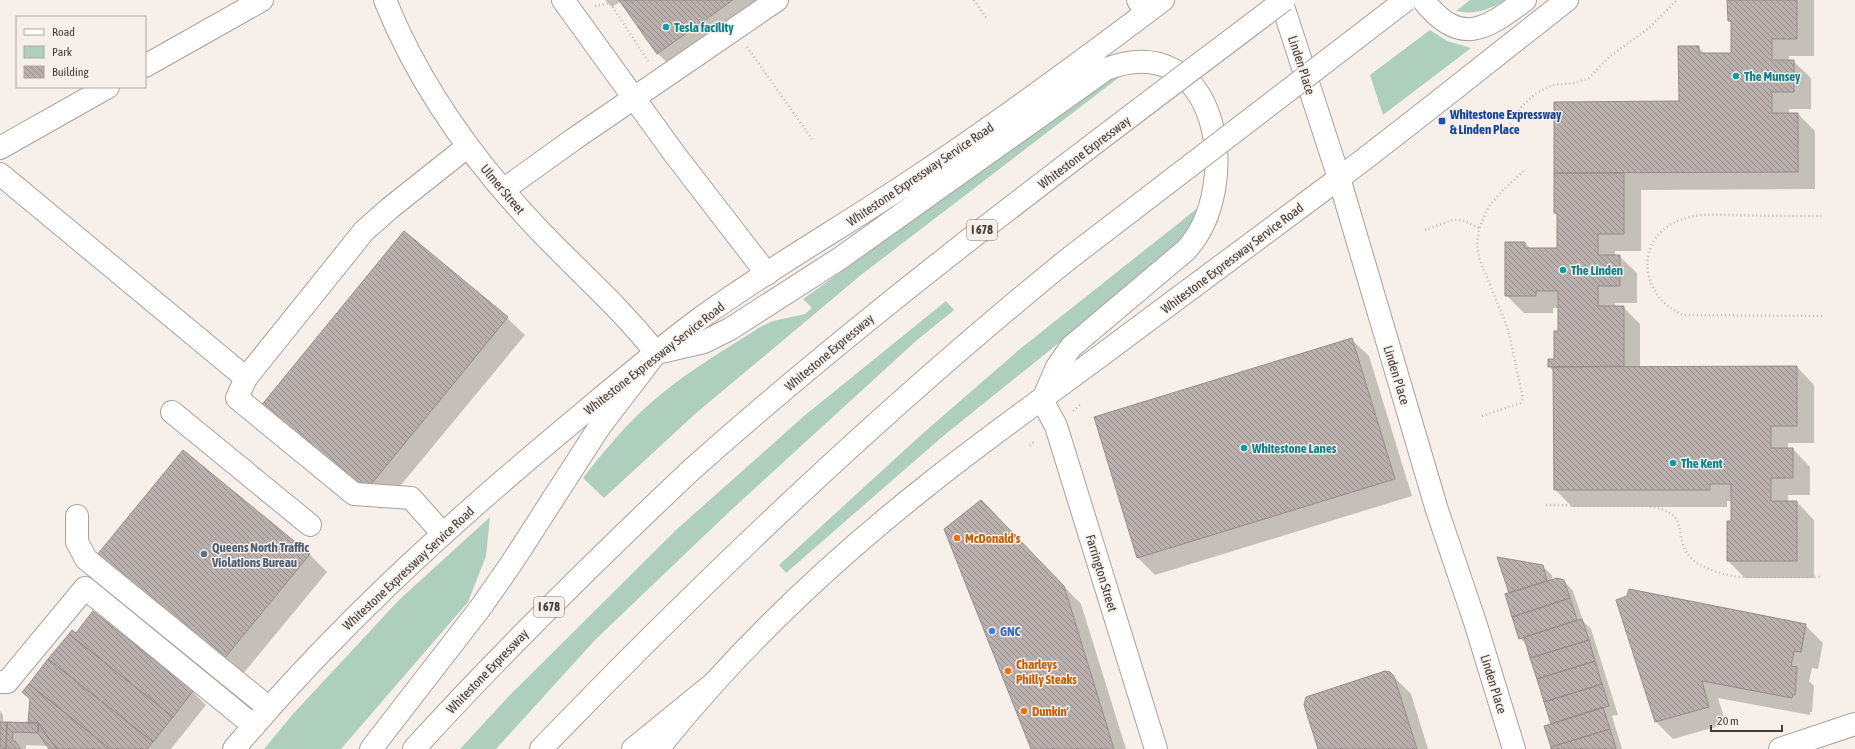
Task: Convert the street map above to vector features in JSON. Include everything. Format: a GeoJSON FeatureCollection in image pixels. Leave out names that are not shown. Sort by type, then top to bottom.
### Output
{"type":"FeatureCollection","features":[{"type":"Feature","properties":{"kind":"main road"},"geometry":{"type":"LineString","coordinates":[[146,65],[262,0]]}},
{"type":"Feature","properties":{"kind":"main road","name":"Ulmer Street"},"geometry":{"type":"LineString","coordinates":[[385,0],[414,61],[437,100],[468,146],[502,190],[539,230],[626,316],[656,353]]}},
{"type":"Feature","properties":{"kind":"main road"},"geometry":{"type":"LineString","coordinates":[[563,0],[676,156],[767,274]]}},
{"type":"Feature","properties":{"kind":"main road"},"geometry":{"type":"LineString","coordinates":[[502,190],[777,0]]}},
{"type":"Feature","properties":{"kind":"main road","name":"Linden Place"},"geometry":{"type":"LineString","coordinates":[[1282,0],[1339,178],[1438,510],[1475,622],[1514,749]]}},
{"type":"Feature","properties":{"kind":"main road","name":"Whitestone Expressway"},"geometry":{"type":"LineString","coordinates":[[414,749],[562,594],[623,534],[782,390],[920,277],[1282,0]]}},
{"type":"Feature","properties":{"kind":"main road"},"geometry":{"type":"LineString","coordinates":[[541,749],[695,592],[828,466],[934,372],[1067,260],[1406,0]]}},
{"type":"Feature","properties":{"kind":"main road"},"geometry":{"type":"LineString","coordinates":[[1423,0],[1444,22],[1451,26],[1466,29],[1483,27],[1492,23],[1525,0]]}},
{"type":"Feature","properties":{"kind":"main road","name":"Whitestone Expressway Service Road"},"geometry":{"type":"LineString","coordinates":[[658,749],[709,687],[764,631],[869,533],[942,473],[1339,178],[1567,0]]}},
{"type":"Feature","properties":{"kind":"main road","name":"Whitestone Expressway Service Road"},"geometry":{"type":"LineString","coordinates":[[234,749],[303,670],[404,568],[513,472],[656,353],[703,316],[1003,119],[1149,4]]}},
{"type":"Feature","properties":{"kind":"main road"},"geometry":{"type":"LineString","coordinates":[[371,749],[481,607],[513,561],[600,426],[656,353],[704,342],[730,329],[839,259],[1106,69],[1134,61],[1151,62],[1167,67],[1182,76],[1195,89],[1205,105],[1213,126],[1216,148],[1216,172],[1213,198],[1208,216],[1199,234],[1186,250],[1071,347],[1057,367],[1042,400]]}},
{"type":"Feature","properties":{"kind":"main road"},"geometry":{"type":"LineString","coordinates":[[0,148],[106,88]]}},
{"type":"Feature","properties":{"kind":"main road"},"geometry":{"type":"LineString","coordinates":[[443,534],[411,498],[354,494],[237,398],[246,378],[364,231],[390,208],[468,146]]}},
{"type":"Feature","properties":{"kind":"main road"},"geometry":{"type":"LineString","coordinates":[[0,174],[246,378]]}},
{"type":"Feature","properties":{"kind":"main road","name":"Farrington Street"},"geometry":{"type":"LineString","coordinates":[[1042,400],[1056,426],[1156,749]]}},
{"type":"Feature","properties":{"kind":"main road"},"geometry":{"type":"LineString","coordinates":[[172,412],[310,525]]}},
{"type":"Feature","properties":{"kind":"main road"},"geometry":{"type":"LineString","coordinates":[[77,516],[77,542],[86,559],[269,708]]}},
{"type":"Feature","properties":{"kind":"main road"},"geometry":{"type":"LineString","coordinates":[[0,682],[7,682],[85,588],[254,726]]}},
{"type":"Feature","properties":{"kind":"main road"},"geometry":{"type":"LineString","coordinates":[[548,749],[608,680]]}},
{"type":"Feature","properties":{"kind":"main road"},"geometry":{"type":"LineString","coordinates":[[633,749],[709,687]]}},
{"type":"Feature","properties":{"kind":"main road"},"geometry":{"type":"LineString","coordinates":[[1780,749],[1855,724]]}},
{"type":"Feature","properties":{"kind":"path"},"geometry":{"type":"LineString","coordinates":[[590,0],[594,6],[610,3],[652,66]]}},
{"type":"Feature","properties":{"kind":"path"},"geometry":{"type":"LineString","coordinates":[[974,0],[987,20]]}},
{"type":"Feature","properties":{"kind":"path"},"geometry":{"type":"LineString","coordinates":[[1506,131],[1520,108],[1536,94],[1552,85],[1575,83],[1589,78],[1609,57],[1649,28],[1678,0]]}},
{"type":"Feature","properties":{"kind":"path"},"geometry":{"type":"LineString","coordinates":[[735,29],[774,88],[812,139]]}},
{"type":"Feature","properties":{"kind":"path"},"geometry":{"type":"LineString","coordinates":[[1482,416],[1520,403],[1523,399],[1508,329],[1479,258],[1477,242],[1479,228],[1489,206],[1503,190],[1526,169]]}},
{"type":"Feature","properties":{"kind":"path"},"geometry":{"type":"LineString","coordinates":[[1822,216],[1704,215],[1683,218],[1657,235],[1648,255],[1648,268],[1654,291],[1663,303],[1673,310],[1683,314],[1822,316]]}},
{"type":"Feature","properties":{"kind":"path"},"geometry":{"type":"LineString","coordinates":[[1425,230],[1454,220],[1462,220],[1479,228]]}},
{"type":"Feature","properties":{"kind":"path"},"geometry":{"type":"LineString","coordinates":[[1073,411],[1082,403]]}},
{"type":"Feature","properties":{"kind":"path"},"geometry":{"type":"LineString","coordinates":[[1030,446],[1035,441]]}},
{"type":"Feature","properties":{"kind":"path"},"geometry":{"type":"LineString","coordinates":[[1546,505],[1647,506],[1659,508],[1675,516],[1679,522],[1686,549],[1691,558],[1711,569],[1731,576],[1741,577],[1822,577]]}},
{"type":"Feature","properties":{"kind":"green space"},"geometry":{"type":"Polygon","coordinates":[[[1470,0],[1505,0],[1481,11],[1456,11],[1470,0]]]}},
{"type":"Feature","properties":{"kind":"green space"},"geometry":{"type":"Polygon","coordinates":[[[1430,30],[1447,41],[1471,48],[1383,115],[1370,75],[1430,30]]]}},
{"type":"Feature","properties":{"kind":"green space"},"geometry":{"type":"Polygon","coordinates":[[[1130,69],[861,275],[695,414],[604,498],[583,478],[627,425],[671,386],[762,326],[773,321],[805,314],[812,308],[803,299],[904,227],[949,190],[1106,76],[1130,69]]]}},
{"type":"Feature","properties":{"kind":"green space"},"geometry":{"type":"Polygon","coordinates":[[[1204,203],[1184,238],[1163,259],[942,437],[786,573],[779,565],[921,435],[1020,349],[1204,203]]]}},
{"type":"Feature","properties":{"kind":"green space"},"geometry":{"type":"Polygon","coordinates":[[[946,301],[954,310],[916,341],[729,512],[595,640],[496,749],[460,749],[509,696],[676,530],[804,416],[946,301]]]}},
{"type":"Feature","properties":{"kind":"green space"},"geometry":{"type":"Polygon","coordinates":[[[490,517],[486,556],[468,602],[341,749],[264,749],[293,714],[399,600],[490,517]]]}},
{"type":"Feature","properties":{"kind":"building","name":"Tesla facility"},"geometry":{"type":"Polygon","coordinates":[[[619,0],[733,0],[657,54],[619,0]]]}},
{"type":"Feature","properties":{"kind":"building","name":"The Munsey"},"geometry":{"type":"Polygon","coordinates":[[[1727,0],[1797,0],[1797,39],[1772,39],[1772,60],[1794,60],[1794,92],[1772,92],[1772,113],[1798,113],[1798,172],[1554,173],[1554,102],[1679,101],[1678,46],[1699,46],[1699,53],[1731,53],[1731,21],[1728,21],[1727,0]]]}},
{"type":"Feature","properties":{"kind":"building","name":"The Linden"},"geometry":{"type":"Polygon","coordinates":[[[1554,173],[1624,173],[1624,234],[1598,234],[1598,255],[1620,255],[1620,286],[1598,286],[1598,306],[1624,306],[1624,366],[1548,367],[1548,359],[1554,359],[1554,331],[1558,331],[1558,291],[1536,291],[1536,296],[1505,296],[1505,242],[1525,242],[1525,248],[1557,248],[1557,213],[1554,213],[1554,173]]]}},
{"type":"Feature","properties":{"kind":"building"},"geometry":{"type":"Polygon","coordinates":[[[404,231],[508,317],[364,493],[260,407],[404,231]]]}},
{"type":"Feature","properties":{"kind":"building","name":"Whitestone Lanes"},"geometry":{"type":"Polygon","coordinates":[[[1352,338],[1395,479],[1137,558],[1094,417],[1352,338]]]}},
{"type":"Feature","properties":{"kind":"building","name":"The Kent"},"geometry":{"type":"Polygon","coordinates":[[[1797,366],[1797,426],[1771,426],[1771,448],[1793,448],[1793,478],[1771,478],[1771,501],[1797,501],[1797,561],[1727,561],[1727,521],[1731,521],[1731,484],[1710,484],[1710,490],[1554,490],[1553,367],[1797,366]]]}},
{"type":"Feature","properties":{"kind":"building","name":"Queens North Traffic Violations Bureau"},"geometry":{"type":"Polygon","coordinates":[[[183,450],[310,554],[224,659],[97,555],[183,450]]]}},
{"type":"Feature","properties":{"kind":"building"},"geometry":{"type":"Polygon","coordinates":[[[981,500],[1064,586],[1114,749],[1031,749],[944,529],[981,500]]]}},
{"type":"Feature","properties":{"kind":"building"},"geometry":{"type":"Polygon","coordinates":[[[1497,557],[1543,565],[1547,581],[1509,593],[1497,557]]]}},
{"type":"Feature","properties":{"kind":"building"},"geometry":{"type":"Polygon","coordinates":[[[1557,578],[1564,580],[1570,598],[1512,617],[1505,594],[1557,578]]]}},
{"type":"Feature","properties":{"kind":"building"},"geometry":{"type":"Polygon","coordinates":[[[1629,589],[1806,624],[1801,652],[1794,651],[1791,666],[1797,667],[1795,695],[1793,695],[1792,698],[1702,681],[1709,707],[1655,722],[1616,600],[1627,596],[1629,589]]]}},
{"type":"Feature","properties":{"kind":"building"},"geometry":{"type":"Polygon","coordinates":[[[1570,598],[1577,620],[1519,639],[1512,617],[1570,598]]]}},
{"type":"Feature","properties":{"kind":"building"},"geometry":{"type":"Polygon","coordinates":[[[93,611],[193,691],[173,717],[69,634],[72,630],[76,633],[93,611]]]}},
{"type":"Feature","properties":{"kind":"building"},"geometry":{"type":"Polygon","coordinates":[[[1582,619],[1589,640],[1530,658],[1524,637],[1582,619]]]}},
{"type":"Feature","properties":{"kind":"building"},"geometry":{"type":"Polygon","coordinates":[[[69,634],[173,717],[153,742],[48,659],[69,634]]]}},
{"type":"Feature","properties":{"kind":"building"},"geometry":{"type":"Polygon","coordinates":[[[1589,640],[1595,661],[1537,679],[1530,658],[1589,640]]]}},
{"type":"Feature","properties":{"kind":"building"},"geometry":{"type":"Polygon","coordinates":[[[48,659],[153,742],[147,749],[110,749],[29,684],[48,659]]]}},
{"type":"Feature","properties":{"kind":"building"},"geometry":{"type":"Polygon","coordinates":[[[1595,661],[1602,684],[1544,702],[1537,679],[1595,661]]]}},
{"type":"Feature","properties":{"kind":"building"},"geometry":{"type":"Polygon","coordinates":[[[1385,671],[1390,672],[1394,676],[1417,749],[1318,749],[1304,705],[1306,697],[1385,671]]]}},
{"type":"Feature","properties":{"kind":"building"},"geometry":{"type":"Polygon","coordinates":[[[29,684],[110,749],[57,749],[38,723],[28,723],[30,699],[22,692],[29,684]]]}},
{"type":"Feature","properties":{"kind":"building"},"geometry":{"type":"Polygon","coordinates":[[[1602,684],[1609,706],[1551,724],[1544,702],[1602,684]]]}},
{"type":"Feature","properties":{"kind":"building"},"geometry":{"type":"Polygon","coordinates":[[[1603,707],[1610,729],[1551,747],[1544,726],[1603,707]]]}},
{"type":"Feature","properties":{"kind":"building"},"geometry":{"type":"Polygon","coordinates":[[[0,722],[7,722],[6,749],[0,749],[0,722]]]}},
{"type":"Feature","properties":{"kind":"building"},"geometry":{"type":"Polygon","coordinates":[[[7,722],[38,723],[38,733],[13,732],[12,741],[15,741],[21,749],[6,749],[7,722]]]}},
{"type":"Feature","properties":{"kind":"building"},"geometry":{"type":"Polygon","coordinates":[[[38,723],[57,749],[49,749],[38,733],[38,723]]]}},
{"type":"Feature","properties":{"kind":"building"},"geometry":{"type":"Polygon","coordinates":[[[1610,729],[1616,749],[1551,749],[1551,747],[1610,729]]]}},
{"type":"Feature","properties":{"kind":"place","name":"Tesla facility"},"geometry":{"type":"Point","coordinates":[666,27]}},
{"type":"Feature","properties":{"kind":"place","name":"The Munsey"},"geometry":{"type":"Point","coordinates":[1736,76]}},
{"type":"Feature","properties":{"kind":"place","name":"Whitestone Expressway & Linden Place"},"geometry":{"type":"Point","coordinates":[1442,121]}},
{"type":"Feature","properties":{"kind":"place","name":"The Linden"},"geometry":{"type":"Point","coordinates":[1563,270]}},
{"type":"Feature","properties":{"kind":"place","name":"Whitestone Lanes"},"geometry":{"type":"Point","coordinates":[1244,448]}},
{"type":"Feature","properties":{"kind":"place","name":"The Kent"},"geometry":{"type":"Point","coordinates":[1673,463]}},
{"type":"Feature","properties":{"kind":"place","name":"McDonald's"},"geometry":{"type":"Point","coordinates":[957,538]}},
{"type":"Feature","properties":{"kind":"place","name":"Queens North Traffic Violations Bureau"},"geometry":{"type":"Point","coordinates":[204,554]}},
{"type":"Feature","properties":{"kind":"place","name":"GNC"},"geometry":{"type":"Point","coordinates":[992,631]}},
{"type":"Feature","properties":{"kind":"place","name":"Charleys Philly Steaks"},"geometry":{"type":"Point","coordinates":[1008,671]}},
{"type":"Feature","properties":{"kind":"place","name":"Dunkin'"},"geometry":{"type":"Point","coordinates":[1024,711]}}]}
